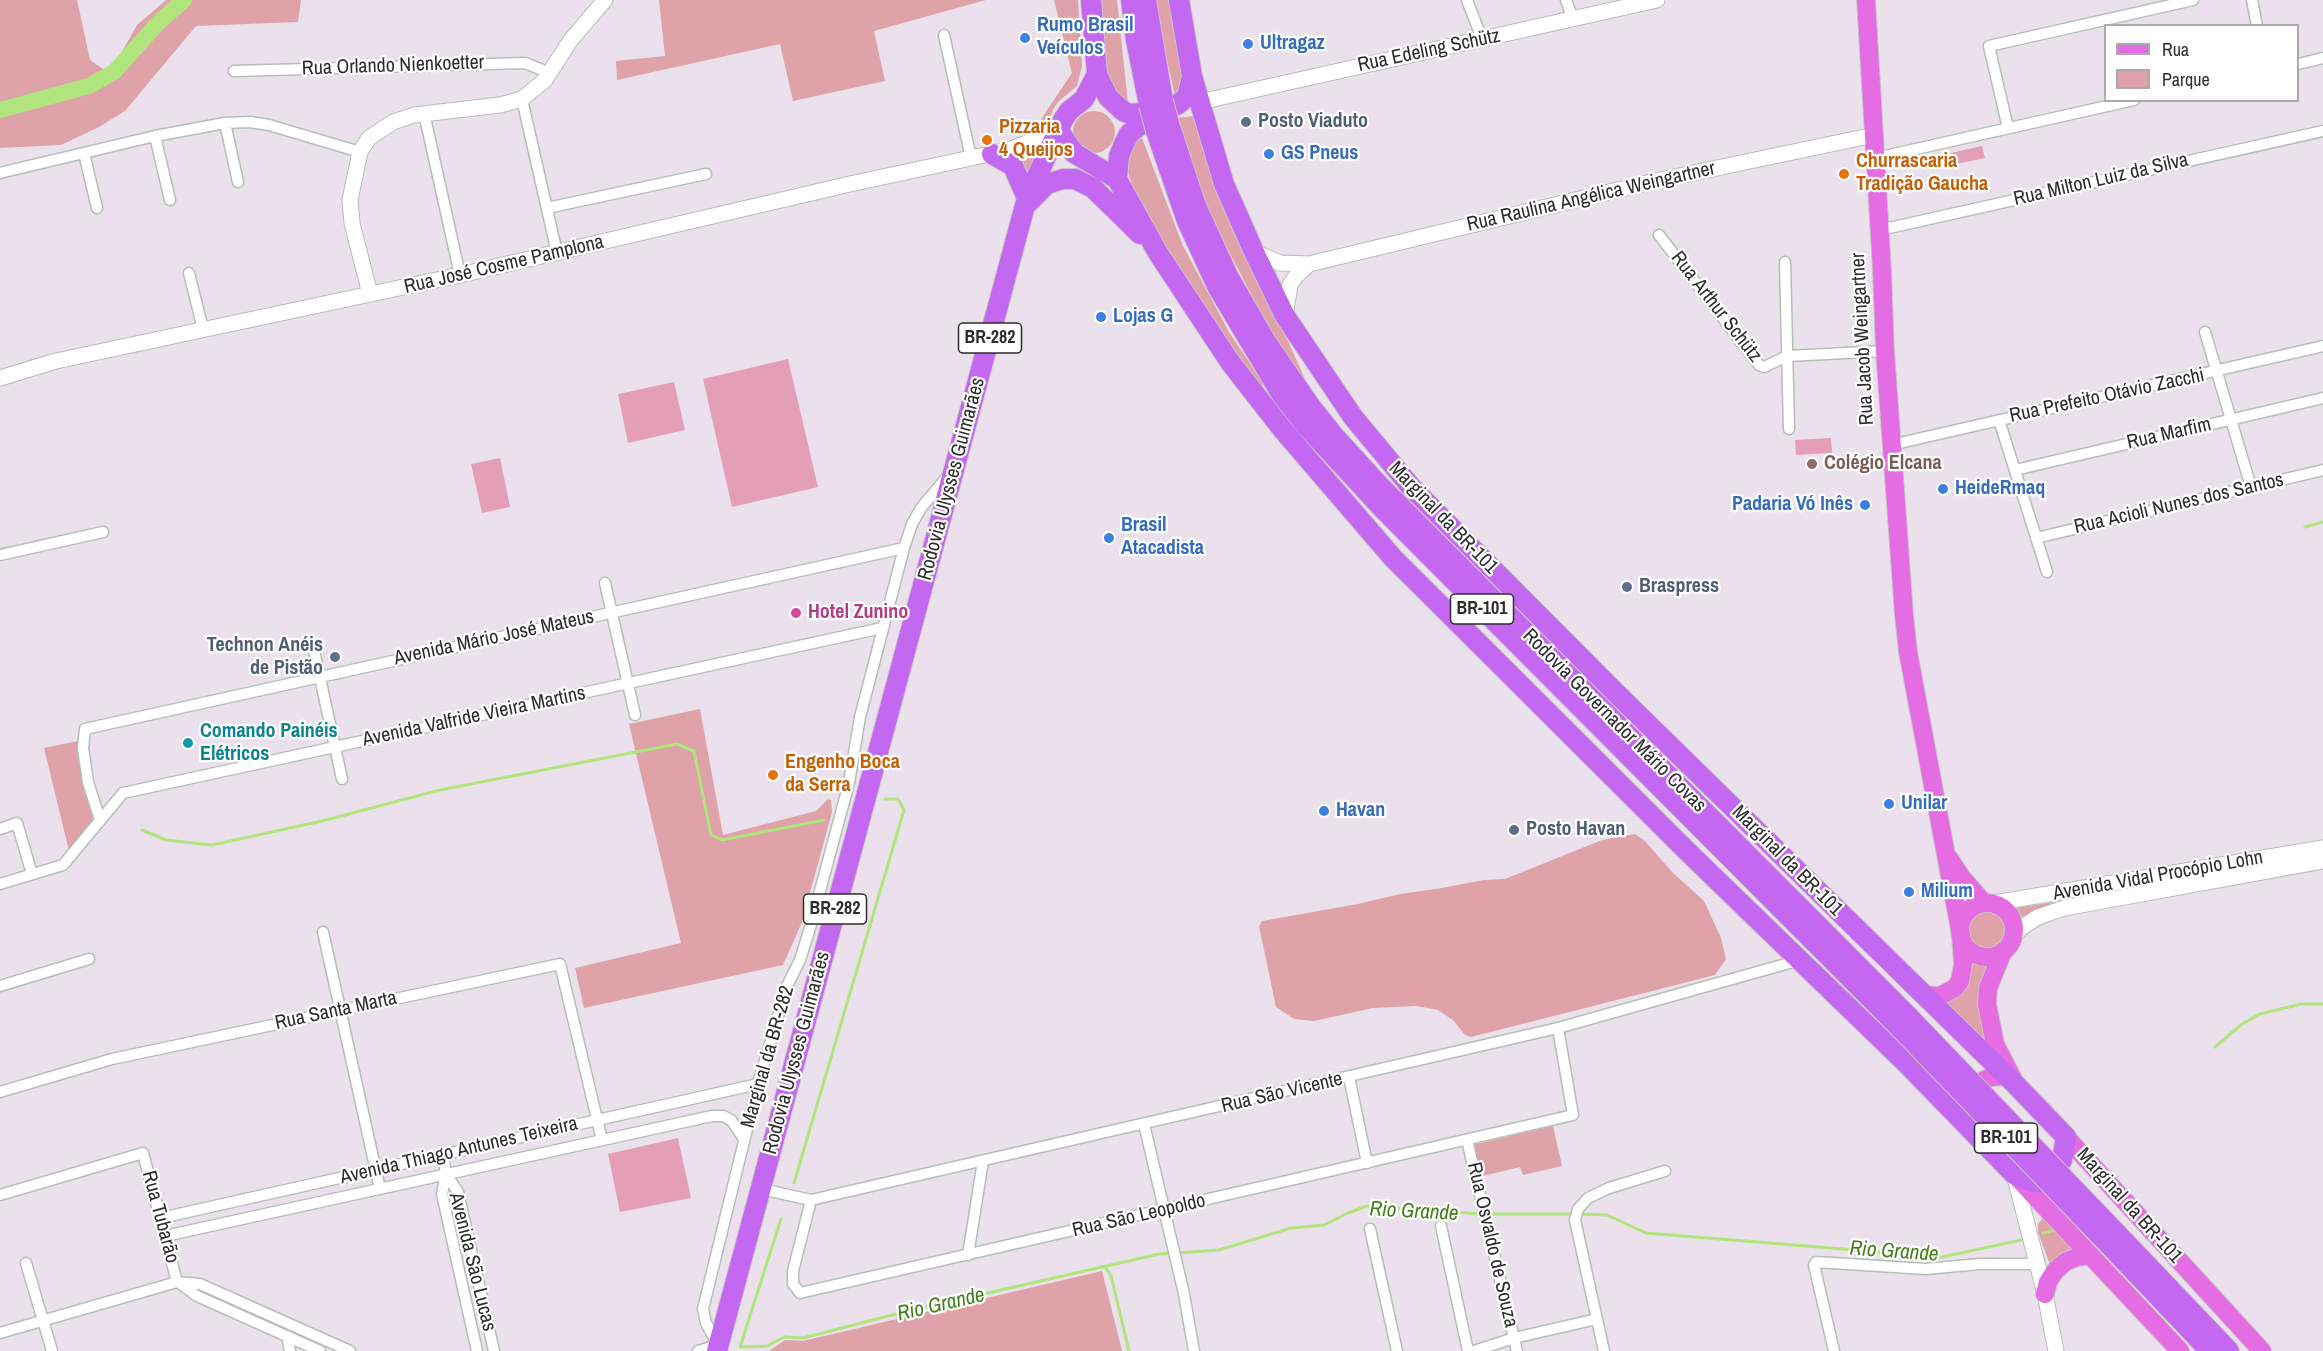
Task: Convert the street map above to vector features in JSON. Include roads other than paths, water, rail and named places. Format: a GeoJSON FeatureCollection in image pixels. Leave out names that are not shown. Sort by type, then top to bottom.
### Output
{"type":"FeatureCollection","features":[{"type":"Feature","properties":{"kind":"highway"},"geometry":{"type":"LineString","coordinates":[[1091,0],[1097,74],[1108,97],[1123,111],[1130,114],[1177,105],[1183,101],[1190,90],[1192,76]]}},
{"type":"Feature","properties":{"kind":"highway","name":"Rodovia Governador Mário Covas"},"geometry":{"type":"LineString","coordinates":[[1131,0],[1136,40],[1187,221],[1218,288],[1282,395],[1339,464],[1715,843],[1902,1020]]}},
{"type":"Feature","properties":{"kind":"highway","name":"Rodovia Governador Mário Covas"},"geometry":{"type":"LineString","coordinates":[[1146,0],[1156,117],[1223,267],[1246,309],[1286,373],[1335,437],[1378,484],[2121,1247],[2229,1351]]}},
{"type":"Feature","properties":{"kind":"highway","name":"Marginal da BR-101"},"geometry":{"type":"LineString","coordinates":[[1179,0],[1192,76],[1224,184],[1286,316],[1331,387],[1372,442],[1395,470],[1615,692],[2011,1080],[2066,1137]]}},
{"type":"Feature","properties":{"kind":"highway","name":"Rodovia Ulysses Guimarães"},"geometry":{"type":"LineString","coordinates":[[717,1348],[1026,203],[1046,155],[1070,111],[1089,91],[1097,74]]}},
{"type":"Feature","properties":{"kind":"highway"},"geometry":{"type":"LineString","coordinates":[[1076,106],[1087,102],[1095,103],[1127,123],[1193,113],[1207,129]]}},
{"type":"Feature","properties":{"kind":"highway"},"geometry":{"type":"LineString","coordinates":[[1117,179],[1119,156],[1129,134],[1156,117]]}},
{"type":"Feature","properties":{"kind":"highway"},"geometry":{"type":"LineString","coordinates":[[1059,131],[1074,153],[1117,179],[1158,253],[1230,362],[1256,397],[1386,550],[1906,1063],[2014,1174],[2032,1182],[2041,1192],[2062,1160],[2066,1137]]}},
{"type":"Feature","properties":{"kind":"highway"},"geometry":{"type":"LineString","coordinates":[[1000,152],[1012,166],[1026,203],[1047,184],[1063,179],[1082,181],[1104,197],[1158,253]]}},
{"type":"Feature","properties":{"kind":"highway"},"geometry":{"type":"LineString","coordinates":[[1046,155],[1081,158]]}},
{"type":"Feature","properties":{"kind":"highway"},"geometry":{"type":"LineString","coordinates":[[1286,373],[1395,481],[1444,520]]}},
{"type":"Feature","properties":{"kind":"highway"},"geometry":{"type":"LineString","coordinates":[[1339,464],[1435,598]]}},
{"type":"Feature","properties":{"kind":"highway"},"geometry":{"type":"LineString","coordinates":[[1577,740],[1715,843]]}},
{"type":"Feature","properties":{"kind":"highway"},"geometry":{"type":"LineString","coordinates":[[1906,1063],[1924,1070],[1936,1069],[1946,1062],[1955,1052],[1956,1044],[1951,1023]]}},
{"type":"Feature","properties":{"kind":"highway","name":"Rodovia Governador Mário Covas"},"geometry":{"type":"LineString","coordinates":[[2121,1247],[2210,1351]]}},
{"type":"Feature","properties":{"kind":"main road"},"geometry":{"type":"LineString","coordinates":[[370,294],[351,211],[351,191],[360,152],[369,138],[383,128],[405,118],[424,113],[500,105],[522,99],[537,88],[550,73],[570,41],[605,0]]}},
{"type":"Feature","properties":{"kind":"main road","name":"Rua Edeling Schütz"},"geometry":{"type":"LineString","coordinates":[[1200,102],[1657,0]]}},
{"type":"Feature","properties":{"kind":"main road","name":"Rua Jacob Weingartner"},"geometry":{"type":"LineString","coordinates":[[1866,0],[1885,351],[1906,635],[1964,965],[1960,981],[1948,993],[1940,996],[1923,995]]}},
{"type":"Feature","properties":{"kind":"main road","name":"Rua José Cosme Pamplona"},"geometry":{"type":"LineString","coordinates":[[0,378],[39,365],[460,275],[850,184],[1000,152],[1059,131]]}},
{"type":"Feature","properties":{"kind":"main road","name":"Rua Raulina Angélica Weingartner"},"geometry":{"type":"LineString","coordinates":[[1254,252],[1280,263],[1309,264],[1655,181],[1874,135]]}},
{"type":"Feature","properties":{"kind":"main road","name":"Rua José Cosme Pamplona"},"geometry":{"type":"LineString","coordinates":[[1000,152],[1046,155]]}},
{"type":"Feature","properties":{"kind":"main road"},"geometry":{"type":"LineString","coordinates":[[1286,316],[1290,285],[1309,264]]}},
{"type":"Feature","properties":{"kind":"main road","name":"Avenida Vidal Procópio Lohn"},"geometry":{"type":"LineString","coordinates":[[1989,903],[2323,848]]}},
{"type":"Feature","properties":{"kind":"main road","name":"Rua Jacob Weingartner"},"geometry":{"type":"LineString","coordinates":[[1945,852],[1962,878],[1989,903]]}},
{"type":"Feature","properties":{"kind":"main road","name":"Avenida Vidal Procópio Lohn"},"geometry":{"type":"LineString","coordinates":[[2008,944],[2021,928],[2038,917],[2064,908],[2323,861]]}},
{"type":"Feature","properties":{"kind":"main road"},"geometry":{"type":"LineString","coordinates":[[1964,1123],[1965,1101],[1970,1092],[1987,1079],[2011,1080],[1995,1044],[1987,1004],[1988,988],[2008,944],[2014,928],[2008,912],[1989,903],[1968,910],[1963,917],[1960,935],[1969,950],[1986,957],[2008,944]]}},
{"type":"Feature","properties":{"kind":"main road","name":"Marginal da BR-101"},"geometry":{"type":"LineString","coordinates":[[2066,1137],[2262,1351]]}},
{"type":"Feature","properties":{"kind":"main road"},"geometry":{"type":"LineString","coordinates":[[2014,1174],[2045,1294],[2056,1351]]}},
{"type":"Feature","properties":{"kind":"main road"},"geometry":{"type":"LineString","coordinates":[[2075,1239],[2065,1216],[2066,1203],[2074,1193],[2086,1186],[2098,1185],[2117,1192]]}},
{"type":"Feature","properties":{"kind":"main road"},"geometry":{"type":"LineString","coordinates":[[2029,1233],[2041,1192]]}},
{"type":"Feature","properties":{"kind":"main road"},"geometry":{"type":"LineString","coordinates":[[2041,1192],[2075,1239],[2180,1351]]}},
{"type":"Feature","properties":{"kind":"main road"},"geometry":{"type":"LineString","coordinates":[[2045,1294],[2048,1282],[2060,1266],[2077,1257],[2090,1255]]}},
{"type":"Feature","properties":{"kind":"street"},"geometry":{"type":"LineString","coordinates":[[1467,0],[1482,39]]}},
{"type":"Feature","properties":{"kind":"street"},"geometry":{"type":"LineString","coordinates":[[1566,0],[1573,19]]}},
{"type":"Feature","properties":{"kind":"street"},"geometry":{"type":"LineString","coordinates":[[2008,128],[1989,46],[2193,0]]}},
{"type":"Feature","properties":{"kind":"street"},"geometry":{"type":"LineString","coordinates":[[2252,0],[2257,24]]}},
{"type":"Feature","properties":{"kind":"street"},"geometry":{"type":"LineString","coordinates":[[944,35],[971,158]]}},
{"type":"Feature","properties":{"kind":"street"},"geometry":{"type":"LineString","coordinates":[[2299,64],[2323,58]]}},
{"type":"Feature","properties":{"kind":"street","name":"Rua Orlando Nienkoetter"},"geometry":{"type":"LineString","coordinates":[[234,71],[525,63],[550,73]]}},
{"type":"Feature","properties":{"kind":"street"},"geometry":{"type":"LineString","coordinates":[[522,99],[557,253]]}},
{"type":"Feature","properties":{"kind":"street"},"geometry":{"type":"LineString","coordinates":[[1876,158],[2125,102]]}},
{"type":"Feature","properties":{"kind":"street"},"geometry":{"type":"LineString","coordinates":[[424,113],[460,275]]}},
{"type":"Feature","properties":{"kind":"street"},"geometry":{"type":"LineString","coordinates":[[0,173],[155,136],[225,123],[250,122],[269,125],[360,152]]}},
{"type":"Feature","properties":{"kind":"street"},"geometry":{"type":"LineString","coordinates":[[225,123],[238,183]]}},
{"type":"Feature","properties":{"kind":"street","name":"Rua Milton Luiz da Silva"},"geometry":{"type":"LineString","coordinates":[[1880,230],[2323,131]]}},
{"type":"Feature","properties":{"kind":"street"},"geometry":{"type":"LineString","coordinates":[[155,136],[170,200]]}},
{"type":"Feature","properties":{"kind":"street"},"geometry":{"type":"LineString","coordinates":[[84,153],[97,208]]}},
{"type":"Feature","properties":{"kind":"street"},"geometry":{"type":"LineString","coordinates":[[547,208],[705,174]]}},
{"type":"Feature","properties":{"kind":"street","name":"Rua Arthur Schütz"},"geometry":{"type":"LineString","coordinates":[[1659,235],[1759,365],[1764,368],[1787,356],[1885,351]]}},
{"type":"Feature","properties":{"kind":"street"},"geometry":{"type":"LineString","coordinates":[[1785,262],[1789,429]]}},
{"type":"Feature","properties":{"kind":"street"},"geometry":{"type":"LineString","coordinates":[[189,273],[203,329]]}},
{"type":"Feature","properties":{"kind":"street"},"geometry":{"type":"LineString","coordinates":[[2205,332],[2251,487]]}},
{"type":"Feature","properties":{"kind":"street","name":"Rua Prefeito Otávio Zacchi"},"geometry":{"type":"LineString","coordinates":[[1891,445],[2323,346]]}},
{"type":"Feature","properties":{"kind":"street","name":"Rua Marfim"},"geometry":{"type":"LineString","coordinates":[[2015,470],[2323,398]]}},
{"type":"Feature","properties":{"kind":"street"},"geometry":{"type":"LineString","coordinates":[[1999,420],[2047,572]]}},
{"type":"Feature","properties":{"kind":"street","name":"Marginal da BR-282"},"geometry":{"type":"LineString","coordinates":[[717,1348],[705,1323],[703,1309],[758,1084],[787,986],[800,960],[810,928],[849,783],[860,717],[904,548],[912,524],[921,508],[955,468]]}},
{"type":"Feature","properties":{"kind":"street","name":"Rua Acioli Nunes dos Santos"},"geometry":{"type":"LineString","coordinates":[[2036,538],[2323,470]]}},
{"type":"Feature","properties":{"kind":"street"},"geometry":{"type":"LineString","coordinates":[[0,555],[103,532]]}},
{"type":"Feature","properties":{"kind":"street","name":"Avenida Mário José Mateus"},"geometry":{"type":"LineString","coordinates":[[100,820],[91,795],[84,759],[85,729],[904,548]]}},
{"type":"Feature","properties":{"kind":"street"},"geometry":{"type":"LineString","coordinates":[[605,583],[635,715]]}},
{"type":"Feature","properties":{"kind":"street","name":"Avenida Valfride Vieira Martins"},"geometry":{"type":"LineString","coordinates":[[32,874],[63,865],[123,793],[882,628]]}},
{"type":"Feature","properties":{"kind":"street"},"geometry":{"type":"LineString","coordinates":[[313,646],[342,780]]}},
{"type":"Feature","properties":{"kind":"street"},"geometry":{"type":"LineString","coordinates":[[0,829],[17,823],[32,874],[0,884]]}},
{"type":"Feature","properties":{"kind":"street"},"geometry":{"type":"LineString","coordinates":[[323,932],[380,1189]]}},
{"type":"Feature","properties":{"kind":"street"},"geometry":{"type":"LineString","coordinates":[[0,986],[89,959]]}},
{"type":"Feature","properties":{"kind":"street","name":"Rua São Vicente"},"geometry":{"type":"LineString","coordinates":[[761,1189],[811,1200],[1558,1028],[1800,960]]}},
{"type":"Feature","properties":{"kind":"street","name":"Rua Santa Marta"},"geometry":{"type":"LineString","coordinates":[[0,1092],[112,1059],[560,964],[597,1120]]}},
{"type":"Feature","properties":{"kind":"street","name":"Rua São Leopoldo"},"geometry":{"type":"LineString","coordinates":[[811,1200],[793,1271],[793,1284],[800,1293],[1573,1115],[1558,1028]]}},
{"type":"Feature","properties":{"kind":"street"},"geometry":{"type":"LineString","coordinates":[[1349,1077],[1367,1163]]}},
{"type":"Feature","properties":{"kind":"street","name":"Avenida Thiago Antunes Teixeira"},"geometry":{"type":"LineString","coordinates":[[161,1218],[758,1084]]}},
{"type":"Feature","properties":{"kind":"street","name":"Avenida Thiago Antunes Teixeira"},"geometry":{"type":"LineString","coordinates":[[165,1236],[712,1116],[723,1116],[731,1120],[744,1139]]}},
{"type":"Feature","properties":{"kind":"street"},"geometry":{"type":"LineString","coordinates":[[597,1120],[602,1140]]}},
{"type":"Feature","properties":{"kind":"street"},"geometry":{"type":"LineString","coordinates":[[1144,1124],[1177,1264],[1194,1351]]}},
{"type":"Feature","properties":{"kind":"street","name":"Rua Osvaldo de Souza"},"geometry":{"type":"LineString","coordinates":[[1467,1140],[1517,1351]]}},
{"type":"Feature","properties":{"kind":"street","name":"Rua Tubarão"},"geometry":{"type":"LineString","coordinates":[[0,1195],[143,1153],[177,1282]]}},
{"type":"Feature","properties":{"kind":"street","name":"Avenida São Lucas"},"geometry":{"type":"LineString","coordinates":[[443,1155],[446,1174],[442,1194],[477,1351]]}},
{"type":"Feature","properties":{"kind":"street"},"geometry":{"type":"LineString","coordinates":[[968,1256],[983,1161]]}},
{"type":"Feature","properties":{"kind":"street"},"geometry":{"type":"LineString","coordinates":[[1604,1351],[1575,1220],[1578,1209],[1588,1198],[1609,1188],[1665,1171]]}},
{"type":"Feature","properties":{"kind":"street","name":"Avenida São Lucas"},"geometry":{"type":"LineString","coordinates":[[446,1174],[458,1192],[494,1351]]}},
{"type":"Feature","properties":{"kind":"street"},"geometry":{"type":"LineString","coordinates":[[1441,1226],[1468,1351]]}},
{"type":"Feature","properties":{"kind":"street"},"geometry":{"type":"LineString","coordinates":[[1370,1229],[1397,1351]]}},
{"type":"Feature","properties":{"kind":"street"},"geometry":{"type":"LineString","coordinates":[[1834,1351],[1814,1265],[1816,1262],[1926,1269],[1980,1264],[2037,1264]]}},
{"type":"Feature","properties":{"kind":"street"},"geometry":{"type":"LineString","coordinates":[[26,1263],[52,1351]]}},
{"type":"Feature","properties":{"kind":"street"},"geometry":{"type":"LineString","coordinates":[[462,1285],[478,1281]]}},
{"type":"Feature","properties":{"kind":"street"},"geometry":{"type":"LineString","coordinates":[[177,1282],[197,1296],[320,1351]]}},
{"type":"Feature","properties":{"kind":"street"},"geometry":{"type":"LineString","coordinates":[[0,1333],[177,1282],[200,1284],[335,1348],[350,1351]]}},
{"type":"Feature","properties":{"kind":"street"},"geometry":{"type":"LineString","coordinates":[[1474,1351],[1514,1338],[1597,1318]]}},
{"type":"Feature","properties":{"kind":"street"},"geometry":{"type":"LineString","coordinates":[[287,1336],[290,1351]]}},
{"type":"Feature","properties":{"kind":"street"},"geometry":{"type":"LineString","coordinates":[[698,1351],[717,1348]]}},
{"type":"Feature","properties":{"kind":"waterway"},"geometry":{"type":"LineString","coordinates":[[0,110],[89,86],[114,72],[159,22],[184,0]]}},
{"type":"Feature","properties":{"kind":"waterway"},"geometry":{"type":"LineString","coordinates":[[2305,527],[2323,522]]}},
{"type":"Feature","properties":{"kind":"waterway"},"geometry":{"type":"LineString","coordinates":[[142,830],[166,840],[212,845],[322,821],[440,790],[677,744],[694,751],[711,835],[722,840],[824,820]]}},
{"type":"Feature","properties":{"kind":"waterway"},"geometry":{"type":"LineString","coordinates":[[794,1183],[904,810],[898,799],[885,799]]}},
{"type":"Feature","properties":{"kind":"waterway","name":"Rio Grande"},"geometry":{"type":"LineString","coordinates":[[2215,1047],[2242,1024],[2260,1014],[2301,1004],[2323,1004]]}},
{"type":"Feature","properties":{"kind":"waterway","name":"Rio Grande"},"geometry":{"type":"LineString","coordinates":[[1177,1253],[1219,1250],[1291,1228],[1324,1225],[1367,1206],[1481,1214]]}},
{"type":"Feature","properties":{"kind":"waterway","name":"Rio Grande"},"geometry":{"type":"LineString","coordinates":[[1487,1214],[1574,1214]]}},
{"type":"Feature","properties":{"kind":"waterway","name":"Rio Grande"},"geometry":{"type":"LineString","coordinates":[[1580,1214],[1607,1215],[1646,1233],[1942,1257],[2026,1239]]}},
{"type":"Feature","properties":{"kind":"waterway","name":"Rio Grande"},"geometry":{"type":"LineString","coordinates":[[781,1219],[740,1347],[767,1346],[784,1337],[803,1338],[900,1313],[1171,1253]]}},
{"type":"Feature","properties":{"kind":"waterway","name":"Rio Grande"},"geometry":{"type":"LineString","coordinates":[[2043,1233],[2055,1230]]}},
{"type":"Feature","properties":{"kind":"waterway"},"geometry":{"type":"LineString","coordinates":[[1105,1267],[1111,1276],[1129,1351]]}},
{"type":"Feature","properties":{"kind":"place","name":"Rumo Brasil Veículos"},"geometry":{"type":"Point","coordinates":[1025,38]}},
{"type":"Feature","properties":{"kind":"place","name":"Ultragaz"},"geometry":{"type":"Point","coordinates":[1248,44]}},
{"type":"Feature","properties":{"kind":"place","name":"Posto Viaduto"},"geometry":{"type":"Point","coordinates":[1246,122]}},
{"type":"Feature","properties":{"kind":"place","name":"Pizzaria 4 Queijos"},"geometry":{"type":"Point","coordinates":[987,140]}},
{"type":"Feature","properties":{"kind":"place","name":"GS Pneus"},"geometry":{"type":"Point","coordinates":[1269,154]}},
{"type":"Feature","properties":{"kind":"place","name":"Churrascaria Tradição Gaucha"},"geometry":{"type":"Point","coordinates":[1844,174]}},
{"type":"Feature","properties":{"kind":"place","name":"Lojas G"},"geometry":{"type":"Point","coordinates":[1101,317]}},
{"type":"Feature","properties":{"kind":"place","name":"Colégio Elcana"},"geometry":{"type":"Point","coordinates":[1812,464]}},
{"type":"Feature","properties":{"kind":"place","name":"HeideRmaq"},"geometry":{"type":"Point","coordinates":[1943,489]}},
{"type":"Feature","properties":{"kind":"place","name":"Padaria Vó Inês"},"geometry":{"type":"Point","coordinates":[1865,505]}},
{"type":"Feature","properties":{"kind":"place","name":"Brasil Atacadista"},"geometry":{"type":"Point","coordinates":[1109,538]}},
{"type":"Feature","properties":{"kind":"place","name":"Braspress"},"geometry":{"type":"Point","coordinates":[1627,587]}},
{"type":"Feature","properties":{"kind":"place","name":"Hotel Zunino"},"geometry":{"type":"Point","coordinates":[796,613]}},
{"type":"Feature","properties":{"kind":"place","name":"Technon Anéis de Pistão"},"geometry":{"type":"Point","coordinates":[335,657]}},
{"type":"Feature","properties":{"kind":"place","name":"Comando Painéis Elétricos"},"geometry":{"type":"Point","coordinates":[188,743]}},
{"type":"Feature","properties":{"kind":"place","name":"Engenho Boca da Serra"},"geometry":{"type":"Point","coordinates":[773,775]}},
{"type":"Feature","properties":{"kind":"place","name":"Unilar"},"geometry":{"type":"Point","coordinates":[1889,804]}},
{"type":"Feature","properties":{"kind":"place","name":"Havan"},"geometry":{"type":"Point","coordinates":[1324,811]}},
{"type":"Feature","properties":{"kind":"place","name":"Posto Havan"},"geometry":{"type":"Point","coordinates":[1514,830]}},
{"type":"Feature","properties":{"kind":"place","name":"Milium"},"geometry":{"type":"Point","coordinates":[1909,892]}}]}
